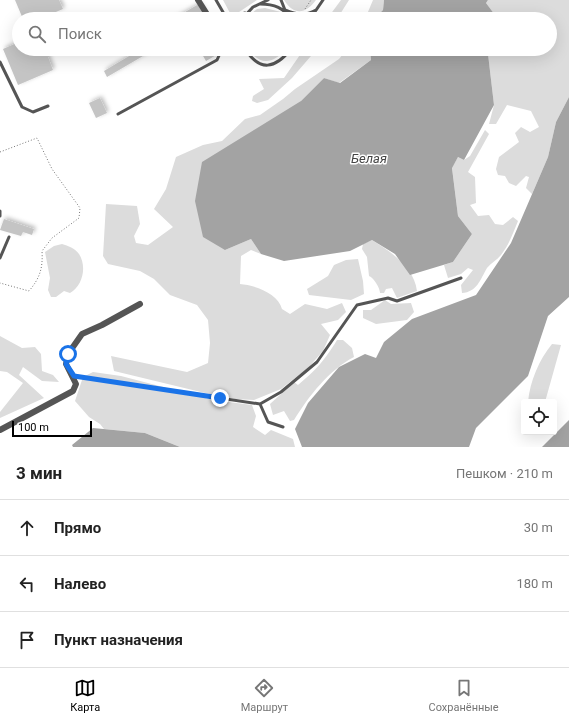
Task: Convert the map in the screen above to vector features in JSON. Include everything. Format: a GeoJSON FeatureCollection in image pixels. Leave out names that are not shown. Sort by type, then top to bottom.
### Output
{"type":"FeatureCollection","features":[{"type":"Feature","properties":{"kind":"street"},"geometry":{"type":"LineString","coordinates":[[198,0],[206,12]]}},
{"type":"Feature","properties":{"kind":"street"},"geometry":{"type":"LineString","coordinates":[[0,430],[73,391],[76,384],[74,376],[66,364],[68,354],[82,334],[140,304]]}},
{"type":"Feature","properties":{"kind":"lane"},"geometry":{"type":"LineString","coordinates":[[216,0],[223,12]]}},
{"type":"Feature","properties":{"kind":"lane"},"geometry":{"type":"LineString","coordinates":[[247,12],[253,7],[268,0]]}},
{"type":"Feature","properties":{"kind":"lane"},"geometry":{"type":"LineString","coordinates":[[281,0],[285,10]]}},
{"type":"Feature","properties":{"kind":"lane"},"geometry":{"type":"LineString","coordinates":[[310,12],[316,10],[323,0]]}},
{"type":"Feature","properties":{"kind":"lane"},"geometry":{"type":"LineString","coordinates":[[260,4],[277,6],[292,12]]}},
{"type":"Feature","properties":{"kind":"lane"},"geometry":{"type":"LineString","coordinates":[[118,114],[217,60],[219,56]]}},
{"type":"Feature","properties":{"kind":"lane"},"geometry":{"type":"LineString","coordinates":[[250,56],[255,62],[265,66],[277,63],[284,56]]}},
{"type":"Feature","properties":{"kind":"lane"},"geometry":{"type":"LineString","coordinates":[[0,62],[22,107],[33,112],[48,106]]}},
{"type":"Feature","properties":{"kind":"lane"},"geometry":{"type":"LineString","coordinates":[[0,211],[0,216]]}},
{"type":"Feature","properties":{"kind":"lane"},"geometry":{"type":"LineString","coordinates":[[0,258],[9,237]]}},
{"type":"Feature","properties":{"kind":"lane"},"geometry":{"type":"LineString","coordinates":[[74,376],[260,404],[281,392],[316,362],[357,305],[388,298],[397,301],[460,278]]}},
{"type":"Feature","properties":{"kind":"lane"},"geometry":{"type":"LineString","coordinates":[[260,404],[268,422],[283,427]]}},
{"type":"Feature","properties":{"kind":"path"},"geometry":{"type":"LineString","coordinates":[[304,12],[311,0]]}},
{"type":"Feature","properties":{"kind":"path"},"geometry":{"type":"LineString","coordinates":[[0,152],[37,138],[52,169],[80,208],[79,218],[52,238],[42,251],[43,260],[38,280],[28,290],[0,283]]}},
{"type":"Feature","properties":{"kind":"shaded area"},"geometry":{"type":"Polygon","coordinates":[[[223,0],[257,0],[239,12],[229,12],[223,0]]]}},
{"type":"Feature","properties":{"kind":"shaded area"},"geometry":{"type":"Polygon","coordinates":[[[284,0],[316,0],[308,8],[296,11],[292,9],[284,0]]]}},
{"type":"Feature","properties":{"kind":"shaded area"},"geometry":{"type":"Polygon","coordinates":[[[341,0],[349,0],[341,12],[332,12],[341,0]]]}},
{"type":"Feature","properties":{"kind":"shaded area"},"geometry":{"type":"Polygon","coordinates":[[[373,0],[384,0],[383,10],[381,12],[368,12],[373,0]]]}},
{"type":"Feature","properties":{"kind":"shaded area"},"geometry":{"type":"Polygon","coordinates":[[[488,0],[569,0],[569,97],[556,122],[548,157],[532,194],[526,188],[529,177],[526,176],[516,186],[509,183],[505,176],[498,175],[496,169],[499,157],[519,142],[515,133],[521,127],[530,132],[539,127],[531,111],[507,105],[496,124],[489,124],[494,105],[488,56],[557,56],[557,12],[493,12],[486,3],[488,0]]]}},
{"type":"Feature","properties":{"kind":"shaded area"},"geometry":{"type":"Polygon","coordinates":[[[265,8],[281,12],[253,12],[257,9],[265,8]]]}},
{"type":"Feature","properties":{"kind":"shaded area"},"geometry":{"type":"Polygon","coordinates":[[[254,56],[279,56],[267,61],[258,59],[254,56]]]}},
{"type":"Feature","properties":{"kind":"shaded area"},"geometry":{"type":"Polygon","coordinates":[[[299,56],[311,56],[292,78],[268,100],[257,103],[252,101],[253,96],[264,89],[259,79],[284,78],[299,56]]]}},
{"type":"Feature","properties":{"kind":"shaded area"},"geometry":{"type":"Polygon","coordinates":[[[341,56],[371,56],[371,60],[339,83],[324,78],[301,101],[225,250],[251,239],[261,254],[251,250],[241,256],[240,284],[252,286],[271,294],[280,303],[282,309],[290,314],[305,304],[327,309],[342,303],[346,312],[338,320],[321,324],[330,335],[323,351],[308,368],[281,389],[254,400],[235,399],[205,393],[114,371],[111,356],[187,372],[208,363],[210,343],[208,320],[197,305],[170,295],[154,279],[140,271],[108,264],[103,256],[106,204],[137,206],[140,224],[134,236],[136,243],[148,245],[173,227],[154,209],[166,189],[176,157],[203,145],[222,141],[245,119],[260,115],[341,56]]]}},
{"type":"Feature","properties":{"kind":"shaded area"},"geometry":{"type":"Polygon","coordinates":[[[485,130],[489,134],[468,172],[475,177],[476,203],[470,205],[478,216],[489,215],[495,224],[503,225],[513,217],[518,221],[504,251],[487,268],[478,285],[467,292],[462,293],[461,285],[473,270],[468,268],[461,274],[448,278],[444,265],[453,262],[472,234],[458,216],[452,167],[458,157],[464,160],[470,156],[485,130]]]}},
{"type":"Feature","properties":{"kind":"shaded area"},"geometry":{"type":"Polygon","coordinates":[[[372,240],[394,255],[406,267],[415,282],[417,291],[397,298],[392,288],[386,289],[384,293],[380,293],[376,283],[369,276],[367,257],[362,249],[363,244],[372,240]]]}},
{"type":"Feature","properties":{"kind":"shaded area"},"geometry":{"type":"Polygon","coordinates":[[[62,244],[69,246],[79,254],[83,264],[81,281],[70,293],[64,291],[56,297],[51,297],[48,290],[50,278],[45,252],[54,246],[62,244]]]}},
{"type":"Feature","properties":{"kind":"shaded area"},"geometry":{"type":"Polygon","coordinates":[[[358,259],[363,281],[364,294],[351,300],[309,295],[307,289],[328,276],[334,265],[346,260],[358,259]]]}},
{"type":"Feature","properties":{"kind":"shaded area"},"geometry":{"type":"Polygon","coordinates":[[[385,300],[391,304],[411,303],[414,312],[407,320],[376,324],[363,318],[363,310],[371,310],[385,300]]]}},
{"type":"Feature","properties":{"kind":"shaded area"},"geometry":{"type":"Polygon","coordinates":[[[0,336],[22,348],[35,347],[41,354],[42,371],[53,375],[59,382],[42,381],[23,367],[19,375],[44,398],[0,418],[0,412],[23,383],[7,372],[0,371],[0,336]]]}},
{"type":"Feature","properties":{"kind":"shaded area"},"geometry":{"type":"Polygon","coordinates":[[[337,340],[343,340],[352,348],[354,357],[336,369],[320,384],[294,420],[290,421],[284,411],[273,415],[270,404],[294,382],[298,385],[310,374],[324,359],[337,340]]]}},
{"type":"Feature","properties":{"kind":"shaded area"},"geometry":{"type":"Polygon","coordinates":[[[552,344],[561,345],[546,399],[528,399],[536,371],[552,344]]]}},
{"type":"Feature","properties":{"kind":"shaded area"},"geometry":{"type":"Polygon","coordinates":[[[93,372],[121,376],[213,400],[252,405],[256,416],[253,427],[265,435],[271,430],[293,439],[295,447],[180,447],[145,433],[104,429],[100,424],[89,417],[75,401],[83,377],[93,372]]]}},
{"type":"Feature","properties":{"kind":"water"},"geometry":{"type":"Polygon","coordinates":[[[384,0],[488,0],[486,3],[493,12],[381,12],[383,10],[384,0]]]}},
{"type":"Feature","properties":{"kind":"water","name":"Белая"},"geometry":{"type":"Polygon","coordinates":[[[371,56],[488,56],[494,105],[464,160],[458,157],[452,168],[458,216],[472,234],[453,262],[410,275],[395,254],[372,240],[350,251],[284,261],[261,254],[251,239],[225,250],[203,237],[195,201],[202,162],[301,101],[324,78],[340,83],[371,60],[371,56]]]}},
{"type":"Feature","properties":{"kind":"water"},"geometry":{"type":"Polygon","coordinates":[[[569,97],[569,297],[548,316],[528,376],[476,428],[469,447],[302,447],[295,429],[308,403],[339,367],[365,354],[376,358],[384,342],[412,319],[476,295],[511,243],[548,157],[556,122],[569,97]]]}},
{"type":"Feature","properties":{"kind":"water"},"geometry":{"type":"Polygon","coordinates":[[[569,420],[569,447],[542,447],[554,435],[557,435],[557,432],[569,420]]]}},
{"type":"Feature","properties":{"kind":"water"},"geometry":{"type":"Polygon","coordinates":[[[93,428],[145,433],[180,447],[73,447],[72,445],[93,428]]]}},
{"type":"Feature","properties":{"kind":"building"},"geometry":{"type":"Polygon","coordinates":[[[15,0],[59,0],[63,9],[56,12],[20,12],[15,0]]]}},
{"type":"Feature","properties":{"kind":"building"},"geometry":{"type":"Polygon","coordinates":[[[199,4],[203,12],[185,12],[199,4]]]}},
{"type":"Feature","properties":{"kind":"building"},"geometry":{"type":"Polygon","coordinates":[[[12,45],[12,56],[48,56],[53,70],[18,85],[3,49],[12,45]]]}},
{"type":"Feature","properties":{"kind":"building"},"geometry":{"type":"Polygon","coordinates":[[[129,56],[143,56],[107,77],[104,71],[129,56]]]}},
{"type":"Feature","properties":{"kind":"building"},"geometry":{"type":"Polygon","coordinates":[[[203,56],[215,56],[206,61],[203,56]]]}},
{"type":"Feature","properties":{"kind":"building"},"geometry":{"type":"Polygon","coordinates":[[[100,98],[107,113],[96,118],[89,103],[100,98]]]}},
{"type":"Feature","properties":{"kind":"building"},"geometry":{"type":"Polygon","coordinates":[[[4,219],[34,229],[32,235],[23,232],[21,236],[0,230],[4,219]]]}},
{"type":"Feature","properties":{"kind":"route"},"geometry":{"type":"LineString","coordinates":[[68,354],[66,364],[74,376],[220,398]]}}]}
